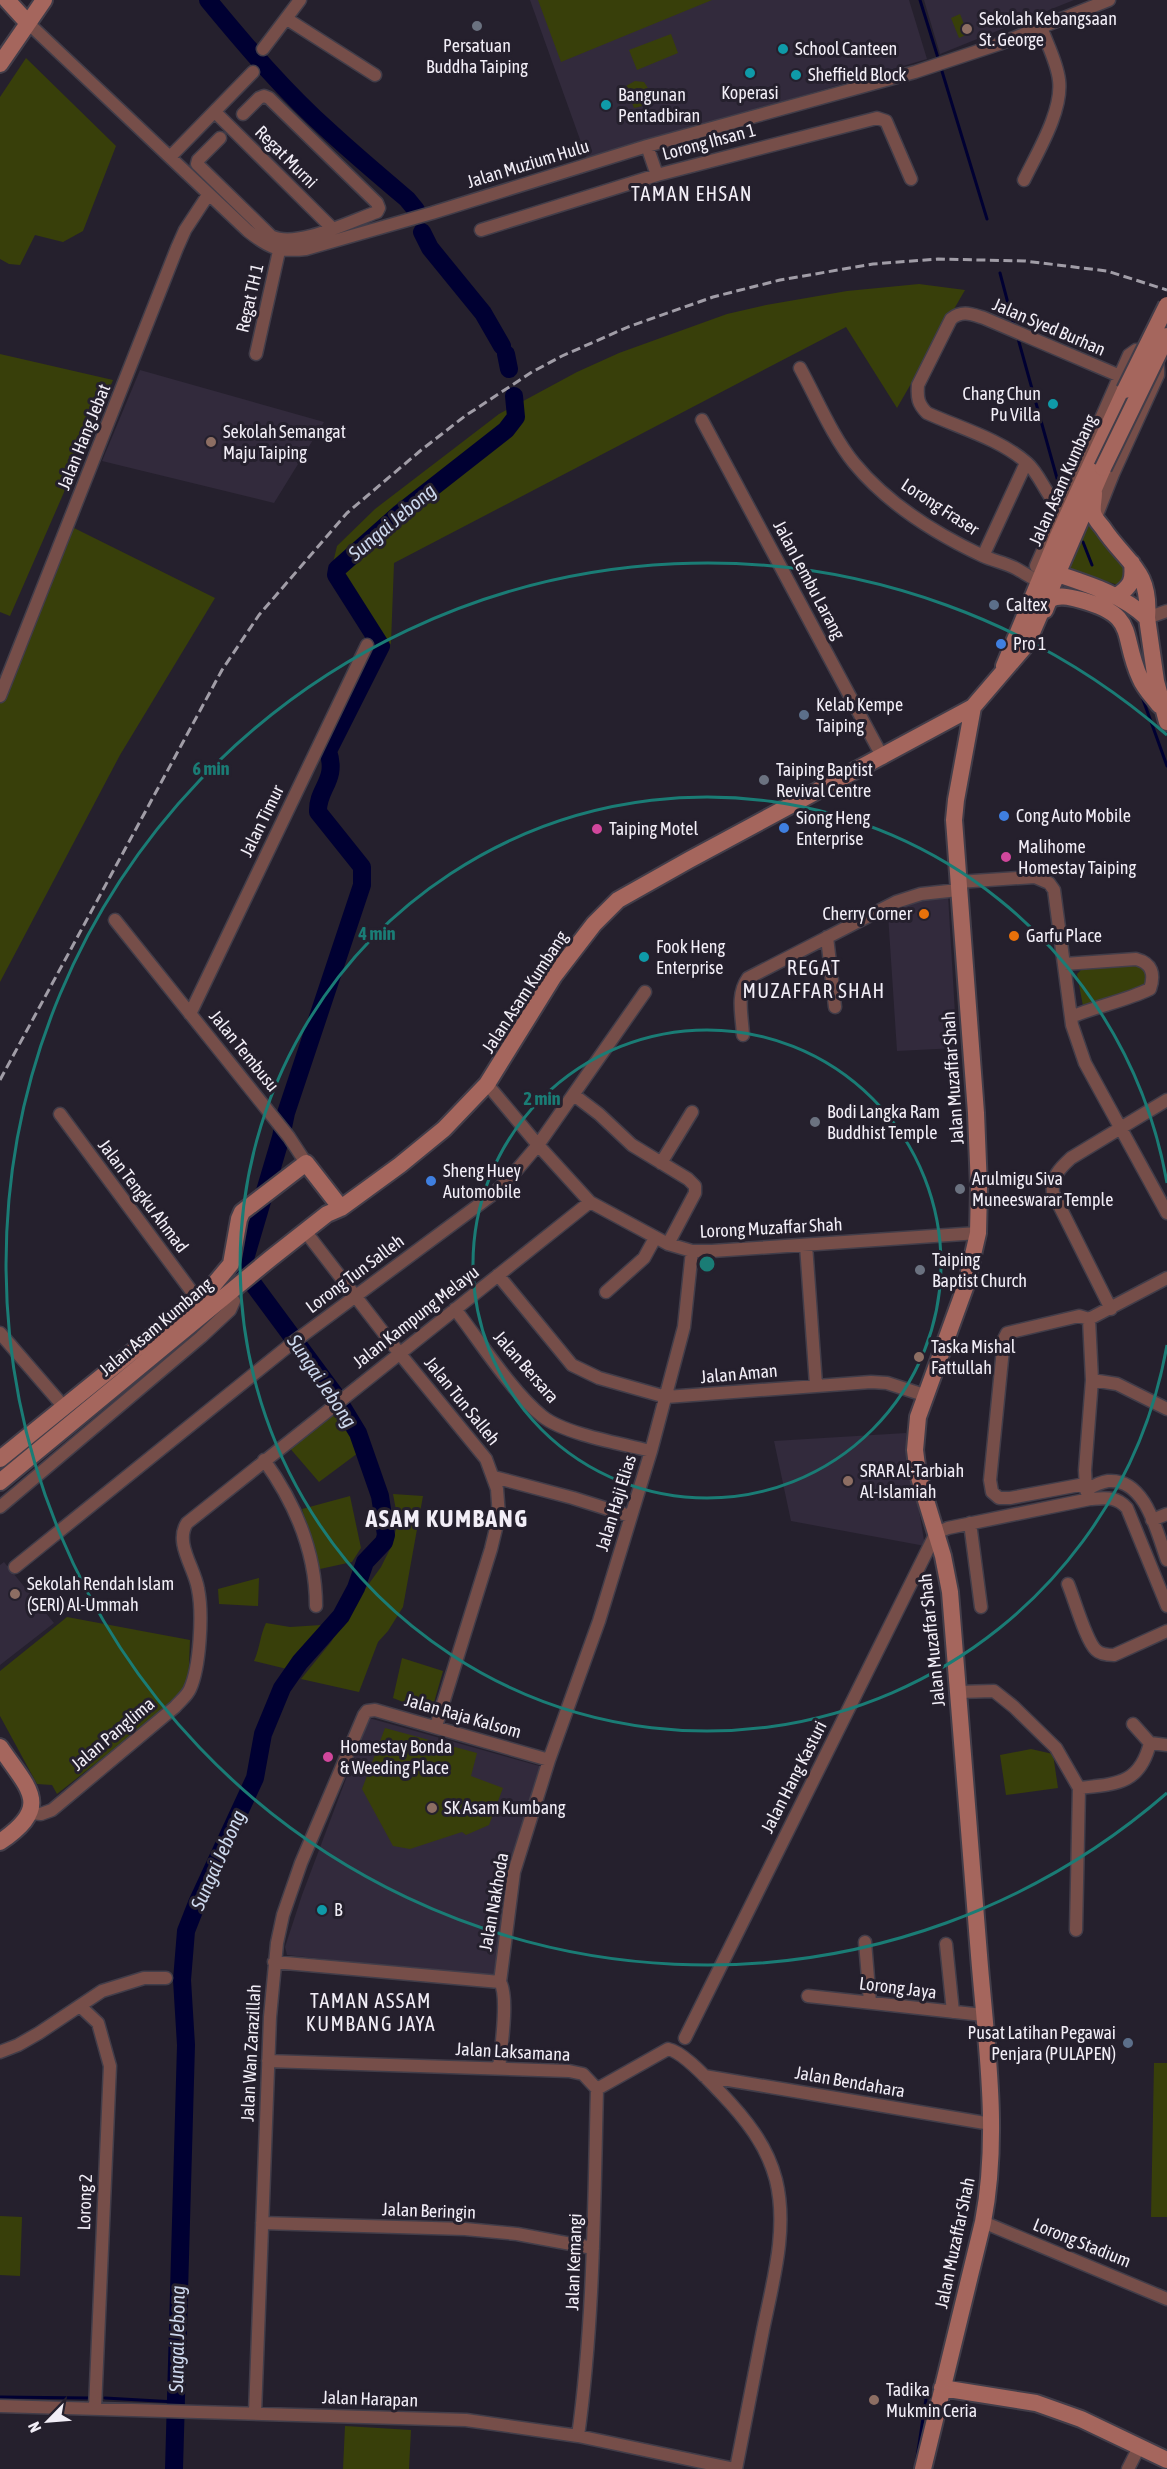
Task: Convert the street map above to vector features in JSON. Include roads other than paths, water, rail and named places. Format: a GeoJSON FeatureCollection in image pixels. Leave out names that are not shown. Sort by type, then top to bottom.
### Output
{"type":"FeatureCollection","features":[{"type":"Feature","properties":{"kind":"main road"},"geometry":{"type":"LineString","coordinates":[[7,0],[27,22]]}},
{"type":"Feature","properties":{"kind":"main road"},"geometry":{"type":"LineString","coordinates":[[0,64],[44,0]]}},
{"type":"Feature","properties":{"kind":"main road","name":"Jalan Asam Kumbang"},"geometry":{"type":"LineString","coordinates":[[1086,494],[1123,383],[1167,305]]}},
{"type":"Feature","properties":{"kind":"main road","name":"Jalan Asam Kumbang"},"geometry":{"type":"LineString","coordinates":[[1002,673],[1012,642],[1045,576],[1067,519],[1103,468],[1167,336]]}},
{"type":"Feature","properties":{"kind":"main road"},"geometry":{"type":"LineString","coordinates":[[1086,494],[1096,518],[1108,536],[1140,573],[1147,592],[1149,600],[1147,618],[1165,717]]}},
{"type":"Feature","properties":{"kind":"main road"},"geometry":{"type":"LineString","coordinates":[[1111,605],[1130,587],[1133,578],[1132,563]]}},
{"type":"Feature","properties":{"kind":"main road"},"geometry":{"type":"LineString","coordinates":[[1045,576],[1111,605],[1125,627],[1140,679],[1165,717]]}},
{"type":"Feature","properties":{"kind":"main road","name":"Jalan Asam Kumbang"},"geometry":{"type":"LineString","coordinates":[[0,1482],[239,1292],[308,1235],[327,1215],[341,1208],[443,1131],[487,1084],[554,976],[594,924],[618,900],[973,707],[1027,644],[1035,621],[1045,576]]}},
{"type":"Feature","properties":{"kind":"main road"},"geometry":{"type":"LineString","coordinates":[[1035,621],[1040,620],[1049,600],[1054,597],[1111,605],[1128,602],[1147,618]]}},
{"type":"Feature","properties":{"kind":"main road","name":"Jalan Muzaffar Shah"},"geometry":{"type":"LineString","coordinates":[[924,2464],[983,2222],[988,2190],[991,2124],[988,2058],[950,1592],[936,1533],[918,1474],[915,1450],[918,1417],[924,1395],[966,1285],[978,1233],[976,1113],[954,820],[973,707]]}},
{"type":"Feature","properties":{"kind":"main road","name":"Jalan Asam Kumbang"},"geometry":{"type":"LineString","coordinates":[[0,1459],[198,1300],[228,1270],[239,1219],[247,1206],[306,1163]]}},
{"type":"Feature","properties":{"kind":"main road","name":"Jalan Tembusu"},"geometry":{"type":"LineString","coordinates":[[306,1163],[341,1208]]}},
{"type":"Feature","properties":{"kind":"main road","name":"Jalan Asam Kumbang"},"geometry":{"type":"LineString","coordinates":[[0,1495],[198,1324]]}},
{"type":"Feature","properties":{"kind":"main road"},"geometry":{"type":"LineString","coordinates":[[0,1747],[25,1786],[31,1799],[31,1813]]}},
{"type":"Feature","properties":{"kind":"main road","name":"Jalan Panglima"},"geometry":{"type":"LineString","coordinates":[[0,1842],[26,1821],[31,1813]]}},
{"type":"Feature","properties":{"kind":"main road"},"geometry":{"type":"LineString","coordinates":[[942,2388],[1036,2403],[1081,2419],[1167,2460]]}},
{"type":"Feature","properties":{"kind":"street"},"geometry":{"type":"LineString","coordinates":[[263,49],[300,0]]}},
{"type":"Feature","properties":{"kind":"street","name":"Jalan Muzium Hulu"},"geometry":{"type":"LineString","coordinates":[[279,250],[306,249],[342,239],[647,146],[934,67],[1109,0]]}},
{"type":"Feature","properties":{"kind":"street"},"geometry":{"type":"LineString","coordinates":[[287,19],[375,75]]}},
{"type":"Feature","properties":{"kind":"street"},"geometry":{"type":"LineString","coordinates":[[27,22],[208,195],[263,243],[279,250]]}},
{"type":"Feature","properties":{"kind":"street"},"geometry":{"type":"LineString","coordinates":[[1024,180],[1043,140],[1059,95],[1058,72],[1041,27]]}},
{"type":"Feature","properties":{"kind":"street"},"geometry":{"type":"LineString","coordinates":[[170,157],[253,72]]}},
{"type":"Feature","properties":{"kind":"street"},"geometry":{"type":"LineString","coordinates":[[220,138],[197,164],[271,236],[278,239],[308,237],[376,212],[379,208],[377,203],[269,98],[264,96],[259,98],[243,114]]}},
{"type":"Feature","properties":{"kind":"street","name":"Regat Murni"},"geometry":{"type":"LineString","coordinates":[[215,112],[332,228]]}},
{"type":"Feature","properties":{"kind":"street","name":"Lorong Ihsan 1"},"geometry":{"type":"LineString","coordinates":[[481,230],[657,175],[877,118],[886,121],[891,129],[911,179]]}},
{"type":"Feature","properties":{"kind":"street"},"geometry":{"type":"LineString","coordinates":[[647,146],[657,175]]}},
{"type":"Feature","properties":{"kind":"street","name":"Jalan Hang Jebat"},"geometry":{"type":"LineString","coordinates":[[0,696],[177,248],[185,230],[208,195]]}},
{"type":"Feature","properties":{"kind":"street","name":"Regat TH 1"},"geometry":{"type":"LineString","coordinates":[[256,354],[279,250]]}},
{"type":"Feature","properties":{"kind":"street","name":"Jalan Syed Burhan"},"geometry":{"type":"LineString","coordinates":[[1067,519],[1051,500],[1038,474],[1008,449],[927,413],[920,406],[917,398],[918,385],[951,319],[958,313],[968,313],[999,324],[1123,383]]}},
{"type":"Feature","properties":{"kind":"street"},"geometry":{"type":"LineString","coordinates":[[1045,576],[1123,383],[1129,355],[1136,350],[1149,351],[1159,363],[1158,375],[1113,474],[1096,518]]}},
{"type":"Feature","properties":{"kind":"street","name":"Lorong Fraser"},"geometry":{"type":"LineString","coordinates":[[800,368],[853,462],[910,513],[983,556],[1045,576]]}},
{"type":"Feature","properties":{"kind":"street","name":"Jalan Lembu Larang"},"geometry":{"type":"LineString","coordinates":[[702,420],[882,758]]}},
{"type":"Feature","properties":{"kind":"street"},"geometry":{"type":"LineString","coordinates":[[983,556],[1026,463]]}},
{"type":"Feature","properties":{"kind":"street"},"geometry":{"type":"LineString","coordinates":[[1147,618],[1167,611]]}},
{"type":"Feature","properties":{"kind":"street","name":"Jalan Timur"},"geometry":{"type":"LineString","coordinates":[[190,1014],[367,645]]}},
{"type":"Feature","properties":{"kind":"street"},"geometry":{"type":"LineString","coordinates":[[743,1035],[740,998],[742,986],[748,978],[896,902],[958,886],[1035,877],[1049,883],[1054,890],[1071,1017],[1085,1063],[1167,1213]]}},
{"type":"Feature","properties":{"kind":"street","name":"Jalan Tembusu"},"geometry":{"type":"LineString","coordinates":[[115,920],[278,1123],[306,1163]]}},
{"type":"Feature","properties":{"kind":"street"},"geometry":{"type":"LineString","coordinates":[[827,937],[834,1007]]}},
{"type":"Feature","properties":{"kind":"street"},"geometry":{"type":"LineString","coordinates":[[1064,964],[1136,959],[1150,967],[1153,974],[1150,989],[1138,995],[1095,1006],[1071,1017]]}},
{"type":"Feature","properties":{"kind":"street","name":"Lorong Tun Salleh"},"geometry":{"type":"LineString","coordinates":[[15,1567],[291,1344],[492,1195],[538,1145],[645,992]]}},
{"type":"Feature","properties":{"kind":"street","name":"Lorong Muzaffar Shah"},"geometry":{"type":"LineString","coordinates":[[487,1084],[590,1202],[668,1244],[692,1251],[978,1233]]}},
{"type":"Feature","properties":{"kind":"street"},"geometry":{"type":"LineString","coordinates":[[574,1095],[599,1114],[632,1145],[688,1179],[695,1186],[695,1194],[668,1244]]}},
{"type":"Feature","properties":{"kind":"street"},"geometry":{"type":"LineString","coordinates":[[1111,1309],[1053,1193],[1052,1185],[1059,1169],[1071,1158],[1167,1100]]}},
{"type":"Feature","properties":{"kind":"street"},"geometry":{"type":"LineString","coordinates":[[661,1163],[692,1112]]}},
{"type":"Feature","properties":{"kind":"street","name":"Jalan Tengku Ahmad"},"geometry":{"type":"LineString","coordinates":[[60,1114],[198,1300]]}},
{"type":"Feature","properties":{"kind":"street","name":"Jalan Kampung Melayu"},"geometry":{"type":"LineString","coordinates":[[196,1661],[201,1614],[198,1589],[182,1539],[184,1527],[200,1511],[590,1202]]}},
{"type":"Feature","properties":{"kind":"street","name":"Jalan Tun Salleh"},"geometry":{"type":"LineString","coordinates":[[308,1235],[486,1459],[494,1476],[499,1516],[491,1549],[436,1726]]}},
{"type":"Feature","properties":{"kind":"street"},"geometry":{"type":"LineString","coordinates":[[606,1292],[644,1258],[656,1238]]}},
{"type":"Feature","properties":{"kind":"street"},"geometry":{"type":"LineString","coordinates":[[806,1245],[816,1385]]}},
{"type":"Feature","properties":{"kind":"street","name":"Jalan Haji Elias"},"geometry":{"type":"LineString","coordinates":[[549,1760],[599,1621],[651,1451],[684,1327],[692,1251]]}},
{"type":"Feature","properties":{"kind":"street","name":"Jalan Aman"},"geometry":{"type":"LineString","coordinates":[[498,1275],[561,1353],[577,1369],[599,1378],[666,1397],[879,1382],[924,1395]]}},
{"type":"Feature","properties":{"kind":"street"},"geometry":{"type":"LineString","coordinates":[[1167,1278],[1089,1319],[1079,1316],[1007,1333],[1004,1340],[990,1480],[992,1492],[999,1497],[1087,1491],[1119,1500],[1127,1508],[1167,1606]]}},
{"type":"Feature","properties":{"kind":"street","name":"Jalan Asam Kumbang"},"geometry":{"type":"LineString","coordinates":[[0,1507],[201,1337],[230,1310],[239,1292]]}},
{"type":"Feature","properties":{"kind":"street","name":"Jalan Bersara"},"geometry":{"type":"LineString","coordinates":[[455,1309],[511,1382],[543,1417],[566,1429],[651,1451]]}},
{"type":"Feature","properties":{"kind":"street"},"geometry":{"type":"LineString","coordinates":[[1087,1491],[1092,1380],[1089,1319]]}},
{"type":"Feature","properties":{"kind":"street"},"geometry":{"type":"LineString","coordinates":[[0,1333],[64,1407]]}},
{"type":"Feature","properties":{"kind":"street"},"geometry":{"type":"LineString","coordinates":[[1092,1380],[1117,1384],[1167,1408]]}},
{"type":"Feature","properties":{"kind":"street"},"geometry":{"type":"LineString","coordinates":[[264,1460],[287,1495],[304,1533],[314,1573],[316,1606]]}},
{"type":"Feature","properties":{"kind":"street"},"geometry":{"type":"LineString","coordinates":[[494,1476],[630,1516]]}},
{"type":"Feature","properties":{"kind":"street"},"geometry":{"type":"LineString","coordinates":[[936,1533],[1087,1491],[1105,1481],[1119,1482],[1141,1498],[1167,1560]]}},
{"type":"Feature","properties":{"kind":"street"},"geometry":{"type":"LineString","coordinates":[[1152,1520],[1167,1514]]}},
{"type":"Feature","properties":{"kind":"street"},"geometry":{"type":"LineString","coordinates":[[970,1523],[981,1607]]}},
{"type":"Feature","properties":{"kind":"street","name":"Jalan Hang Kasturi"},"geometry":{"type":"LineString","coordinates":[[685,2038],[936,1533]]}},
{"type":"Feature","properties":{"kind":"street"},"geometry":{"type":"LineString","coordinates":[[1068,1584],[1087,1634],[1096,1650],[1106,1655],[1114,1655],[1167,1631]]}},
{"type":"Feature","properties":{"kind":"street","name":"Jalan Panglima"},"geometry":{"type":"LineString","coordinates":[[31,1813],[44,1813],[59,1804],[175,1707],[190,1689],[196,1661]]}},
{"type":"Feature","properties":{"kind":"street"},"geometry":{"type":"LineString","coordinates":[[957,1692],[994,1691],[1056,1748],[1079,1788],[1076,1930]]}},
{"type":"Feature","properties":{"kind":"street","name":"Jalan Raja Kalsom"},"geometry":{"type":"LineString","coordinates":[[367,1711],[375,1710],[436,1726],[549,1760]]}},
{"type":"Feature","properties":{"kind":"street","name":"Jalan Wan Zarazillah"},"geometry":{"type":"LineString","coordinates":[[255,2414],[268,2061],[274,1962],[281,1922],[301,1863],[367,1711]]}},
{"type":"Feature","properties":{"kind":"street"},"geometry":{"type":"LineString","coordinates":[[1133,1725],[1150,1743],[1167,1744]]}},
{"type":"Feature","properties":{"kind":"street"},"geometry":{"type":"LineString","coordinates":[[1079,1788],[1123,1781],[1136,1774],[1147,1756],[1150,1743]]}},
{"type":"Feature","properties":{"kind":"street","name":"Jalan Nakhoda"},"geometry":{"type":"LineString","coordinates":[[500,2068],[505,2000],[504,1988],[500,1982],[512,1879],[549,1760]]}},
{"type":"Feature","properties":{"kind":"street"},"geometry":{"type":"LineString","coordinates":[[865,1942],[870,2002]]}},
{"type":"Feature","properties":{"kind":"street"},"geometry":{"type":"LineString","coordinates":[[946,1944],[953,2012]]}},
{"type":"Feature","properties":{"kind":"street"},"geometry":{"type":"LineString","coordinates":[[274,1962],[500,1982]]}},
{"type":"Feature","properties":{"kind":"street"},"geometry":{"type":"LineString","coordinates":[[0,2052],[18,2045],[81,2007],[102,1990],[144,1978],[166,1978]]}},
{"type":"Feature","properties":{"kind":"street","name":"Lorong Jaya"},"geometry":{"type":"LineString","coordinates":[[808,1996],[983,2015]]}},
{"type":"Feature","properties":{"kind":"street","name":"Lorong 2"},"geometry":{"type":"LineString","coordinates":[[81,2007],[98,2023],[110,2066],[95,2408]]}},
{"type":"Feature","properties":{"kind":"street"},"geometry":{"type":"LineString","coordinates":[[597,2089],[685,2038]]}},
{"type":"Feature","properties":{"kind":"street"},"geometry":{"type":"LineString","coordinates":[[685,2038],[685,2059]]}},
{"type":"Feature","properties":{"kind":"street"},"geometry":{"type":"LineString","coordinates":[[668,2049],[678,2053],[704,2076],[745,2118],[757,2135],[776,2178],[780,2199],[781,2222],[776,2262],[736,2469]]}},
{"type":"Feature","properties":{"kind":"street","name":"Jalan Laksamana"},"geometry":{"type":"LineString","coordinates":[[268,2061],[569,2071],[583,2074],[597,2089]]}},
{"type":"Feature","properties":{"kind":"street","name":"Jalan Bendahara"},"geometry":{"type":"LineString","coordinates":[[704,2076],[991,2124]]}},
{"type":"Feature","properties":{"kind":"street","name":"Jalan Kemangi"},"geometry":{"type":"LineString","coordinates":[[578,2436],[587,2362],[593,2248],[597,2089]]}},
{"type":"Feature","properties":{"kind":"street","name":"Lorong Stadium"},"geometry":{"type":"LineString","coordinates":[[983,2222],[1167,2299]]}},
{"type":"Feature","properties":{"kind":"street","name":"Jalan Beringin"},"geometry":{"type":"LineString","coordinates":[[262,2223],[473,2230],[517,2234],[593,2248]]}},
{"type":"Feature","properties":{"kind":"street","name":"Jalan Harapan"},"geometry":{"type":"LineString","coordinates":[[0,2406],[466,2420],[578,2436],[736,2469]]}},
{"type":"Feature","properties":{"kind":"street"},"geometry":{"type":"LineString","coordinates":[[1128,2469],[1139,2447]]}},
{"type":"Feature","properties":{"kind":"waterway","name":"Sungai Jebong"},"geometry":{"type":"LineString","coordinates":[[208,0],[297,101],[407,199],[416,210]]}},
{"type":"Feature","properties":{"kind":"waterway"},"geometry":{"type":"LineString","coordinates":[[920,0],[939,61]]}},
{"type":"Feature","properties":{"kind":"waterway"},"geometry":{"type":"LineString","coordinates":[[941,68],[987,219]]}},
{"type":"Feature","properties":{"kind":"waterway","name":"Sungai Jebong"},"geometry":{"type":"LineString","coordinates":[[422,232],[430,248],[483,313],[502,346]]}},
{"type":"Feature","properties":{"kind":"waterway"},"geometry":{"type":"LineString","coordinates":[[1000,273],[1014,326]]}},
{"type":"Feature","properties":{"kind":"waterway"},"geometry":{"type":"LineString","coordinates":[[1017,335],[1060,489]]}},
{"type":"Feature","properties":{"kind":"waterway","name":"Sungai Jebong"},"geometry":{"type":"LineString","coordinates":[[506,354],[509,369]]}},
{"type":"Feature","properties":{"kind":"waterway","name":"Sungai Jebong"},"geometry":{"type":"LineString","coordinates":[[174,2469],[186,2045],[182,1980],[186,1931],[255,1778],[263,1734],[282,1688],[300,1662],[341,1616],[356,1588],[365,1562],[384,1542],[386,1535],[380,1496],[358,1433],[333,1392],[242,1269],[286,1113],[362,885],[362,867],[318,812],[331,770],[328,751],[381,646],[336,575],[337,569],[400,513],[506,430],[516,417],[514,396]]}},
{"type":"Feature","properties":{"kind":"waterway"},"geometry":{"type":"LineString","coordinates":[[1083,542],[1092,565]]}},
{"type":"Feature","properties":{"kind":"waterway"},"geometry":{"type":"LineString","coordinates":[[1141,694],[1167,766]]}},
{"type":"Feature","properties":{"kind":"waterway"},"geometry":{"type":"LineString","coordinates":[[0,2397],[89,2398]]}},
{"type":"Feature","properties":{"kind":"waterway"},"geometry":{"type":"LineString","coordinates":[[105,2398],[176,2402]]}},
{"type":"Feature","properties":{"kind":"waterway"},"geometry":{"type":"LineString","coordinates":[[920,2466],[916,2464],[926,2399]]}},
{"type":"Feature","properties":{"kind":"railway"},"geometry":{"type":"LineString","coordinates":[[0,1080],[222,670],[259,615],[347,513],[465,416],[532,372],[628,327],[713,297],[780,280],[873,264],[938,259],[1025,261],[1107,271],[1167,290]]}},
{"type":"Feature","properties":{"kind":"place","name":"Persatuan Buddha Taiping"},"geometry":{"type":"Point","coordinates":[477,26]}},
{"type":"Feature","properties":{"kind":"place","name":"Sekolah Kebangsaan St. George"},"geometry":{"type":"Point","coordinates":[967,29]}},
{"type":"Feature","properties":{"kind":"place","name":"School Canteen"},"geometry":{"type":"Point","coordinates":[783,49]}},
{"type":"Feature","properties":{"kind":"place","name":"Koperasi"},"geometry":{"type":"Point","coordinates":[750,73]}},
{"type":"Feature","properties":{"kind":"place","name":"Sheffield Block"},"geometry":{"type":"Point","coordinates":[796,75]}},
{"type":"Feature","properties":{"kind":"place","name":"Bangunan Pentadbiran"},"geometry":{"type":"Point","coordinates":[606,105]}},
{"type":"Feature","properties":{"kind":"place","name":"Chang Chun Pu Villa"},"geometry":{"type":"Point","coordinates":[1053,404]}},
{"type":"Feature","properties":{"kind":"place","name":"Sekolah Semangat Maju Taiping"},"geometry":{"type":"Point","coordinates":[211,442]}},
{"type":"Feature","properties":{"kind":"place","name":"Caltex"},"geometry":{"type":"Point","coordinates":[994,605]}},
{"type":"Feature","properties":{"kind":"place","name":"Pro 1"},"geometry":{"type":"Point","coordinates":[1001,644]}},
{"type":"Feature","properties":{"kind":"place","name":"Kelab Kempe Taiping"},"geometry":{"type":"Point","coordinates":[804,715]}},
{"type":"Feature","properties":{"kind":"place","name":"Taiping Baptist Revival Centre"},"geometry":{"type":"Point","coordinates":[764,780]}},
{"type":"Feature","properties":{"kind":"place","name":"Cong Auto Mobile"},"geometry":{"type":"Point","coordinates":[1004,816]}},
{"type":"Feature","properties":{"kind":"place","name":"Siong Heng Enterprise"},"geometry":{"type":"Point","coordinates":[784,828]}},
{"type":"Feature","properties":{"kind":"place","name":"Taiping Motel"},"geometry":{"type":"Point","coordinates":[597,829]}},
{"type":"Feature","properties":{"kind":"place","name":"Malihome Homestay Taiping"},"geometry":{"type":"Point","coordinates":[1006,857]}},
{"type":"Feature","properties":{"kind":"place","name":"Cherry Corner"},"geometry":{"type":"Point","coordinates":[924,914]}},
{"type":"Feature","properties":{"kind":"place","name":"Garfu Place"},"geometry":{"type":"Point","coordinates":[1014,936]}},
{"type":"Feature","properties":{"kind":"place","name":"Fook Heng Enterprise"},"geometry":{"type":"Point","coordinates":[644,957]}},
{"type":"Feature","properties":{"kind":"place","name":"Bodi Langka Ram Buddhist Temple"},"geometry":{"type":"Point","coordinates":[815,1122]}},
{"type":"Feature","properties":{"kind":"place","name":"Sheng Huey Automobile"},"geometry":{"type":"Point","coordinates":[431,1181]}},
{"type":"Feature","properties":{"kind":"place","name":"Arulmigu Siva Muneeswarar Temple"},"geometry":{"type":"Point","coordinates":[960,1189]}},
{"type":"Feature","properties":{"kind":"place","name":"Taiping Baptist Church"},"geometry":{"type":"Point","coordinates":[920,1270]}},
{"type":"Feature","properties":{"kind":"place","name":"Taska Mishal Fattullah"},"geometry":{"type":"Point","coordinates":[919,1357]}},
{"type":"Feature","properties":{"kind":"place","name":"SRAR Al-Tarbiah Al-Islamiah"},"geometry":{"type":"Point","coordinates":[848,1481]}},
{"type":"Feature","properties":{"kind":"place","name":"Sekolah Rendah Islam (SERI) Al-Ummah"},"geometry":{"type":"Point","coordinates":[15,1594]}},
{"type":"Feature","properties":{"kind":"place","name":"Homestay Bonda & Weeding Place"},"geometry":{"type":"Point","coordinates":[328,1757]}},
{"type":"Feature","properties":{"kind":"place","name":"SK Asam Kumbang"},"geometry":{"type":"Point","coordinates":[432,1808]}},
{"type":"Feature","properties":{"kind":"place","name":"B"},"geometry":{"type":"Point","coordinates":[322,1910]}},
{"type":"Feature","properties":{"kind":"place","name":"Pusat Latihan Pegawai Penjara (PULAPEN)"},"geometry":{"type":"Point","coordinates":[1128,2043]}},
{"type":"Feature","properties":{"kind":"place","name":"Tadika Mukmin Ceria"},"geometry":{"type":"Point","coordinates":[874,2400]}},
{"type":"Feature","properties":{"kind":"district","name":"TAMAN EHSAN"},"geometry":{"type":"Point","coordinates":[692,194]}},
{"type":"Feature","properties":{"kind":"district","name":"REGAT MUZAFFAR SHAH"},"geometry":{"type":"Point","coordinates":[814,980]}},
{"type":"Feature","properties":{"kind":"district","name":"ASAM KUMBANG"},"geometry":{"type":"Point","coordinates":[447,1519]}},
{"type":"Feature","properties":{"kind":"district","name":"TAMAN ASSAM KUMBANG JAYA"},"geometry":{"type":"Point","coordinates":[371,2012]}}]}
